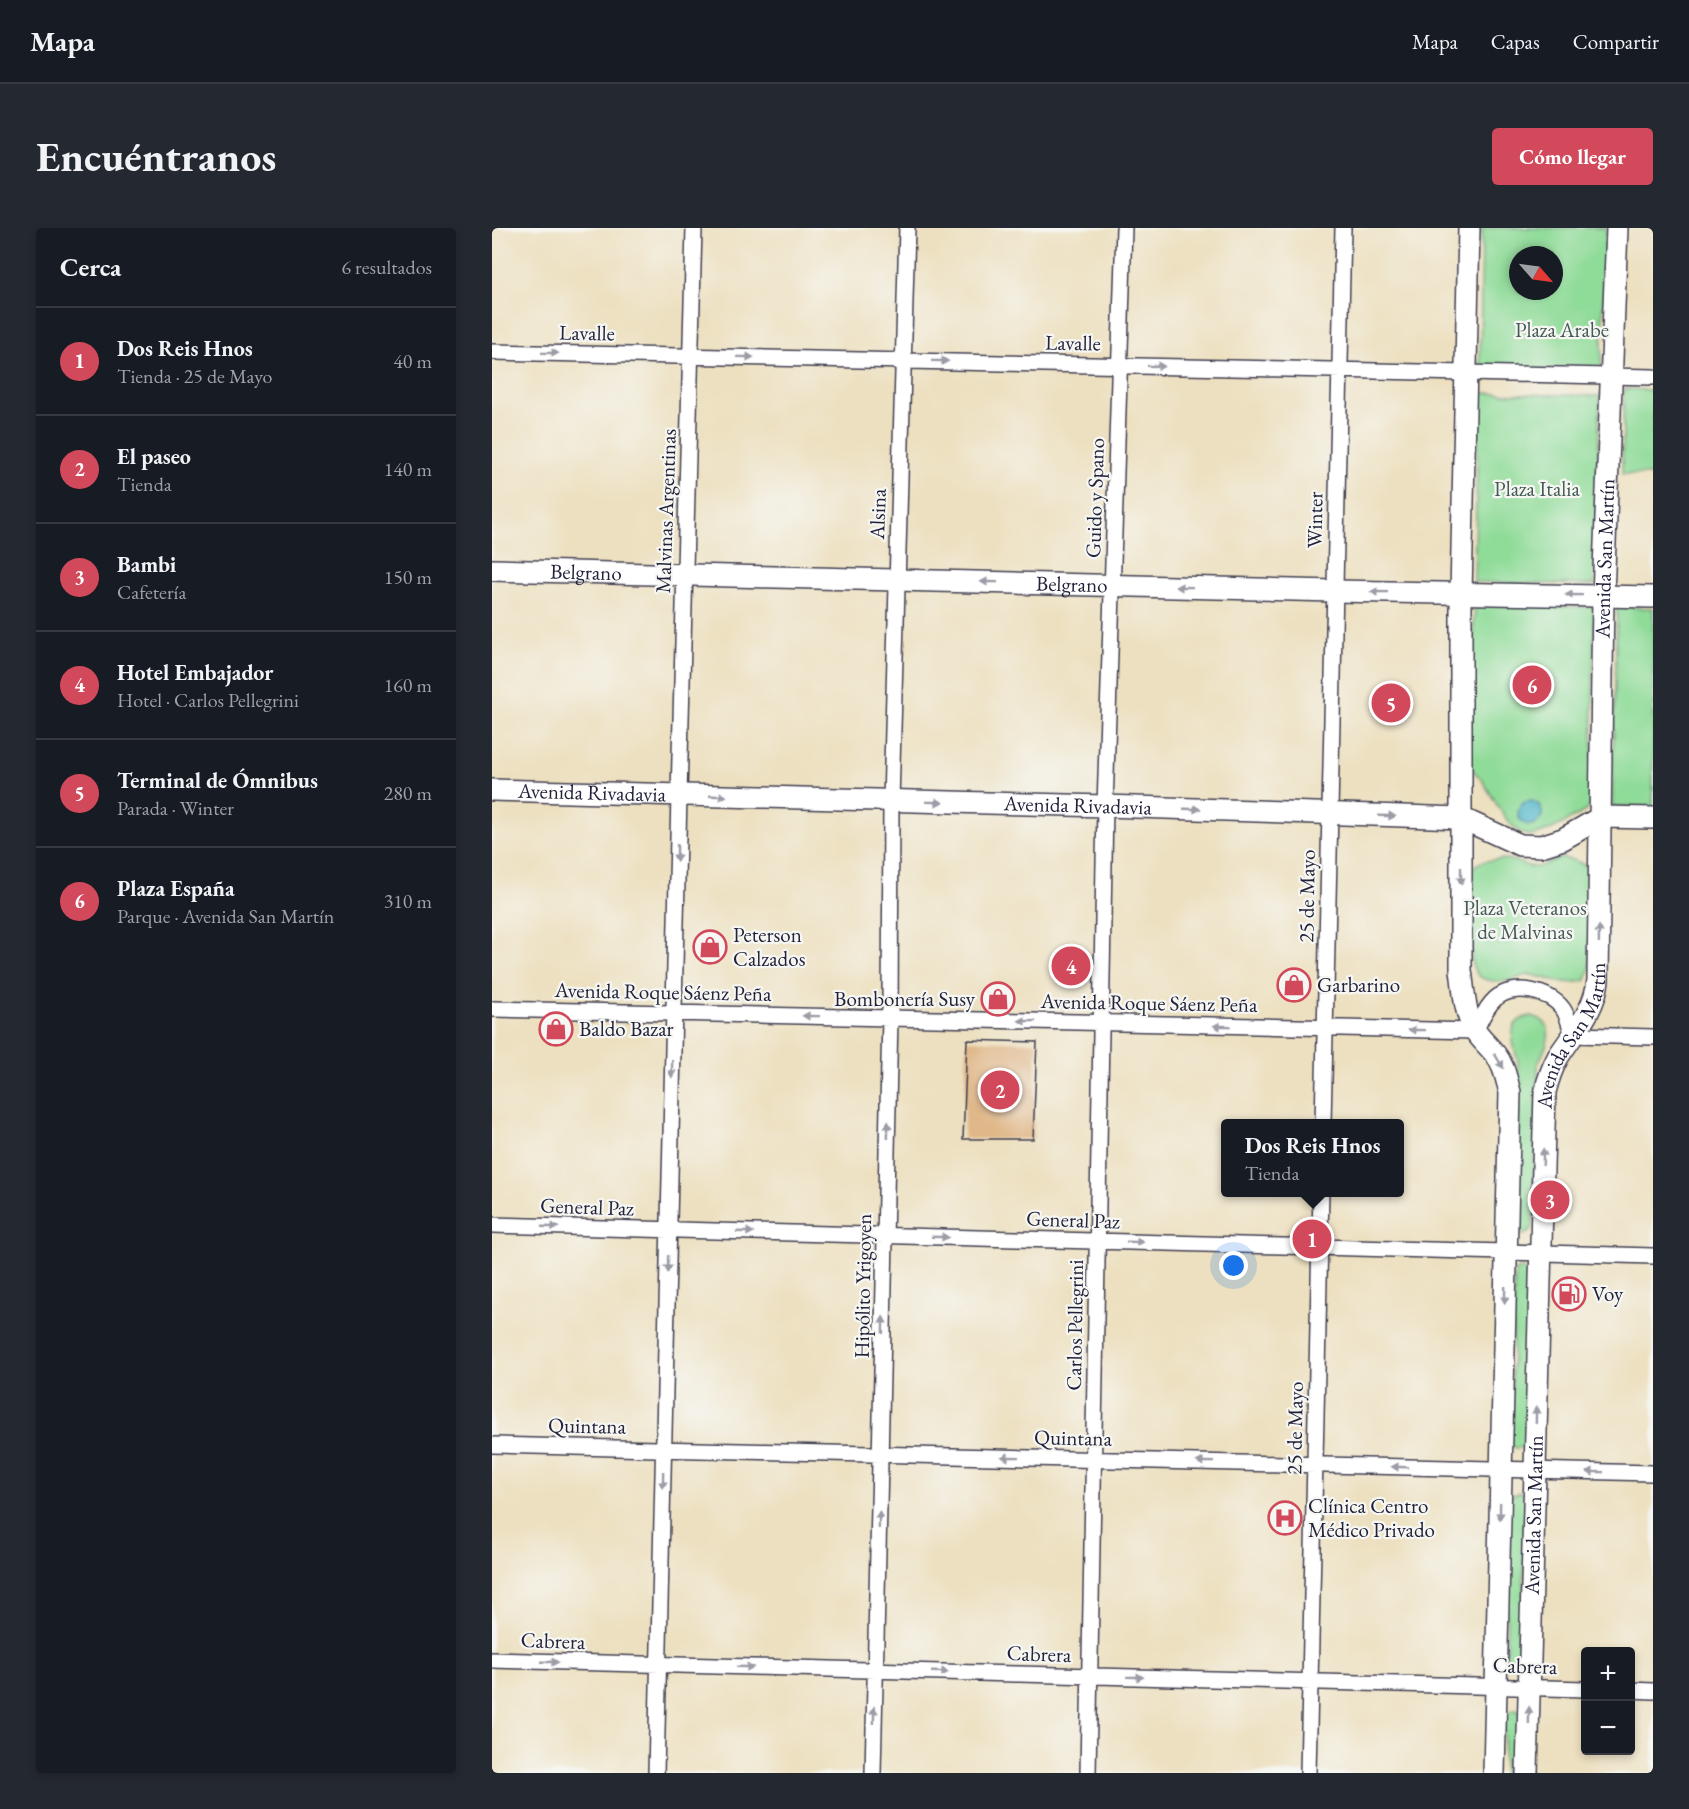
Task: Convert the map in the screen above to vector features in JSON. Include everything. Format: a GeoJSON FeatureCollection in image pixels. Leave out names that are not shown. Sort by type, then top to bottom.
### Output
{"type":"FeatureCollection","features":[{"type":"Feature","properties":{"kind":"main road","name":"Avenida San Martín"},"geometry":{"type":"LineString","coordinates":[[1470,228],[1461,594],[1461,970],[1469,1019],[1475,1031],[1496,1054],[1504,1069],[1510,1092],[1494,1773]]}},
{"type":"Feature","properties":{"kind":"main road","name":"Avenida San Martín"},"geometry":{"type":"LineString","coordinates":[[1527,1773],[1545,1092],[1551,1071],[1591,1009],[1597,993],[1603,596],[1617,228]]}},
{"type":"Feature","properties":{"kind":"main road","name":"Belgrano"},"geometry":{"type":"LineString","coordinates":[[492,570],[1653,597]]}},
{"type":"Feature","properties":{"kind":"main road","name":"Avenida Rivadavia"},"geometry":{"type":"LineString","coordinates":[[492,790],[1461,818],[1520,845],[1541,846],[1563,839],[1601,817]]}},
{"type":"Feature","properties":{"kind":"main road"},"geometry":{"type":"LineString","coordinates":[[1601,817],[1653,818]]}},
{"type":"Feature","properties":{"kind":"street","name":"Malvinas Argentinas"},"geometry":{"type":"LineString","coordinates":[[656,1773],[694,228]]}},
{"type":"Feature","properties":{"kind":"street","name":"Alsina"},"geometry":{"type":"LineString","coordinates":[[891,801],[907,228]]}},
{"type":"Feature","properties":{"kind":"street","name":"Guido y Spano"},"geometry":{"type":"LineString","coordinates":[[1105,806],[1124,228]]}},
{"type":"Feature","properties":{"kind":"street","name":"Winter"},"geometry":{"type":"LineString","coordinates":[[1330,814],[1343,228]]}},
{"type":"Feature","properties":{"kind":"street","name":"Lavalle"},"geometry":{"type":"LineString","coordinates":[[492,352],[1653,377]]}},
{"type":"Feature","properties":{"kind":"street","name":"Hipólito Yrigoyen"},"geometry":{"type":"LineString","coordinates":[[873,1773],[890,1018],[891,801]]}},
{"type":"Feature","properties":{"kind":"street","name":"Carlos Pellegrini"},"geometry":{"type":"LineString","coordinates":[[1088,1773],[1105,806]]}},
{"type":"Feature","properties":{"kind":"street","name":"25 de Mayo"},"geometry":{"type":"LineString","coordinates":[[1323,1119],[1330,814]]}},
{"type":"Feature","properties":{"kind":"street"},"geometry":{"type":"LineString","coordinates":[[1475,1031],[1486,1010],[1497,998],[1509,992],[1534,991],[1550,996],[1564,1010],[1573,1035],[1653,1036]]}},
{"type":"Feature","properties":{"kind":"street","name":"Avenida Roque Sáenz Peña"},"geometry":{"type":"LineString","coordinates":[[492,1009],[1475,1031]]}},
{"type":"Feature","properties":{"kind":"street","name":"25 de Mayo"},"geometry":{"type":"LineString","coordinates":[[1308,1773],[1321,1197]]}},
{"type":"Feature","properties":{"kind":"street","name":"General Paz"},"geometry":{"type":"LineString","coordinates":[[492,1225],[1653,1256]]}},
{"type":"Feature","properties":{"kind":"street","name":"Quintana"},"geometry":{"type":"LineString","coordinates":[[492,1445],[1653,1473]]}},
{"type":"Feature","properties":{"kind":"street","name":"Cabrera"},"geometry":{"type":"LineString","coordinates":[[492,1660],[1581,1689]]}},
{"type":"Feature","properties":{"kind":"street"},"geometry":{"type":"LineString","coordinates":[[1635,1690],[1653,1691]]}},
{"type":"Feature","properties":{"kind":"green space","name":"Plaza Arabe"},"geometry":{"type":"Polygon","coordinates":[[[1482,228],[1606,228],[1601,372],[1480,368],[1482,228]]]}},
{"type":"Feature","properties":{"kind":"green space"},"geometry":{"type":"Polygon","coordinates":[[[1624,389],[1653,390],[1653,475],[1622,474],[1624,389]]]}},
{"type":"Feature","properties":{"kind":"green space","name":"Plaza Italia"},"geometry":{"type":"Polygon","coordinates":[[[1479,393],[1600,396],[1594,585],[1474,582],[1479,393]]]}},
{"type":"Feature","properties":{"kind":"green space"},"geometry":{"type":"Polygon","coordinates":[[[1475,605],[1594,607],[1592,804],[1587,810],[1555,828],[1535,835],[1526,835],[1511,824],[1482,780],[1467,763],[1475,605]]]}},
{"type":"Feature","properties":{"kind":"green space"},"geometry":{"type":"Polygon","coordinates":[[[1617,607],[1653,608],[1653,807],[1612,806],[1617,607]]]}},
{"type":"Feature","properties":{"kind":"green space","name":"Plaza Veteranos de Malvinas"},"geometry":{"type":"Polygon","coordinates":[[[1561,858],[1581,863],[1590,872],[1590,969],[1586,980],[1570,983],[1529,975],[1503,981],[1481,977],[1472,963],[1470,872],[1479,863],[1499,859],[1509,859],[1535,867],[1561,858]]]}},
{"type":"Feature","properties":{"kind":"green space"},"geometry":{"type":"Polygon","coordinates":[[[1531,1016],[1540,1019],[1545,1024],[1548,1036],[1545,1050],[1538,1064],[1533,1225],[1531,1231],[1523,1235],[1517,1233],[1513,1223],[1518,1062],[1512,1033],[1517,1022],[1531,1016]]]}},
{"type":"Feature","properties":{"kind":"green space"},"geometry":{"type":"Polygon","coordinates":[[[1521,1269],[1529,1272],[1531,1278],[1526,1444],[1516,1448],[1510,1444],[1515,1271],[1521,1269]]]}},
{"type":"Feature","properties":{"kind":"green space"},"geometry":{"type":"Polygon","coordinates":[[[1519,1492],[1525,1494],[1523,1660],[1519,1666],[1513,1667],[1506,1664],[1509,1497],[1519,1492]]]}},
{"type":"Feature","properties":{"kind":"green space"},"geometry":{"type":"Polygon","coordinates":[[[1516,1710],[1522,1713],[1522,1773],[1503,1773],[1504,1716],[1516,1710]]]}},
{"type":"Feature","properties":{"kind":"water"},"geometry":{"type":"Polygon","coordinates":[[[1530,801],[1539,804],[1542,813],[1539,822],[1530,825],[1521,822],[1518,813],[1521,804],[1530,801]]]}},
{"type":"Feature","properties":{"kind":"building"},"geometry":{"type":"Polygon","coordinates":[[[967,1040],[1037,1042],[1033,1139],[963,1139],[967,1040]]]}},
{"type":"Feature","properties":{"kind":"place","name":"Plaza España"},"geometry":{"type":"Point","coordinates":[1532,685]}},
{"type":"Feature","properties":{"kind":"place","name":"Terminal de Ómnibus"},"geometry":{"type":"Point","coordinates":[1391,703]}},
{"type":"Feature","properties":{"kind":"place","name":"Peterson Calzados"},"geometry":{"type":"Point","coordinates":[710,947]}},
{"type":"Feature","properties":{"kind":"place","name":"Hotel Embajador"},"geometry":{"type":"Point","coordinates":[1071,966]}},
{"type":"Feature","properties":{"kind":"place","name":"Garbarino"},"geometry":{"type":"Point","coordinates":[1294,985]}},
{"type":"Feature","properties":{"kind":"place","name":"Bombonería Susy"},"geometry":{"type":"Point","coordinates":[998,999]}},
{"type":"Feature","properties":{"kind":"place","name":"Baldo Bazar"},"geometry":{"type":"Point","coordinates":[556,1029]}},
{"type":"Feature","properties":{"kind":"place","name":"El paseo"},"geometry":{"type":"Point","coordinates":[1000,1090]}},
{"type":"Feature","properties":{"kind":"place","name":"Bambi"},"geometry":{"type":"Point","coordinates":[1550,1200]}},
{"type":"Feature","properties":{"kind":"place","name":"Dos Reis Hnos"},"geometry":{"type":"Point","coordinates":[1312,1239]}},
{"type":"Feature","properties":{"kind":"place","name":"Voy"},"geometry":{"type":"Point","coordinates":[1569,1294]}},
{"type":"Feature","properties":{"kind":"place","name":"Clínica Centro Médico Privado"},"geometry":{"type":"Point","coordinates":[1285,1518]}}]}
